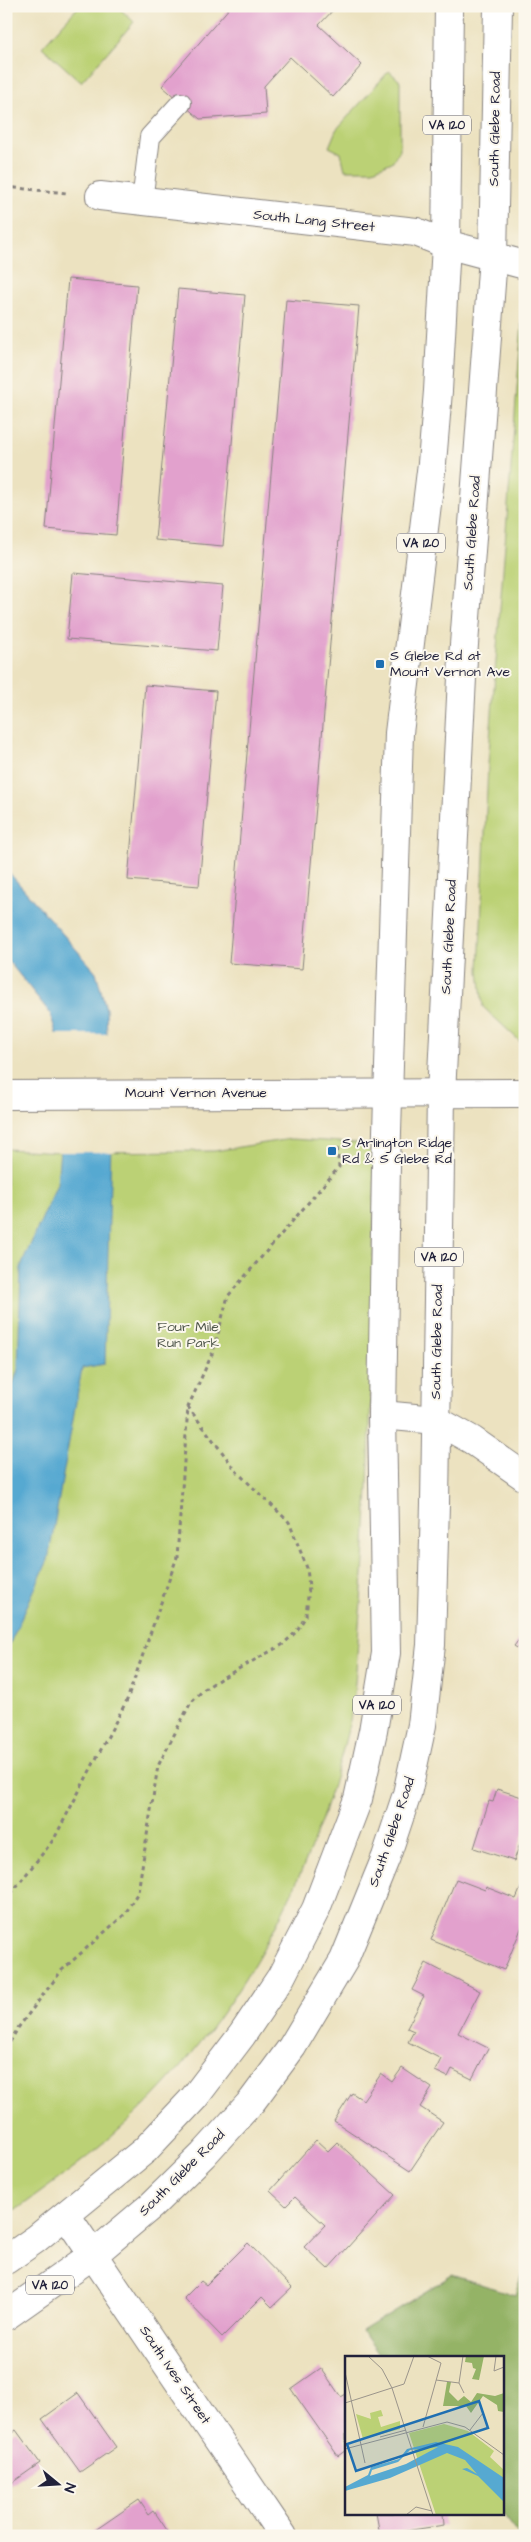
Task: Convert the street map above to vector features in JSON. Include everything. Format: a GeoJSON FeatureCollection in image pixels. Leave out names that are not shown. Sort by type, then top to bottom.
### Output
{"type":"FeatureCollection","features":[{"type":"Feature","properties":{"kind":"main road","name":"VA 120"},"geometry":{"type":"LineString","coordinates":[[6,2260],[66,2215],[145,2150],[194,2098],[237,2042],[281,1977],[316,1909],[338,1856],[358,1799],[386,1653],[382,1415],[387,1092],[399,733],[432,463],[446,244],[449,6]]}},
{"type":"Feature","properties":{"kind":"main road","name":"South Glebe Road"},"geometry":{"type":"LineString","coordinates":[[6,2316],[94,2254],[152,2205],[203,2155],[252,2101],[292,2046],[344,1960],[386,1857],[407,1794],[422,1725],[430,1645],[436,1420],[441,1094],[463,658],[493,257],[498,6]]}},
{"type":"Feature","properties":{"kind":"main road","name":"South Lang Street"},"geometry":{"type":"LineString","coordinates":[[100,196],[416,232],[446,244],[525,265]]}},
{"type":"Feature","properties":{"kind":"main road","name":"Mount Vernon Avenue"},"geometry":{"type":"LineString","coordinates":[[6,1094],[525,1093]]}},
{"type":"Feature","properties":{"kind":"main road"},"geometry":{"type":"LineString","coordinates":[[382,1415],[436,1420],[472,1440],[525,1477]]}},
{"type":"Feature","properties":{"kind":"main road","name":"South Ives Street"},"geometry":{"type":"LineString","coordinates":[[66,2215],[283,2536]]}},
{"type":"Feature","properties":{"kind":"lane"},"geometry":{"type":"LineString","coordinates":[[142,202],[150,137],[181,102]]}},
{"type":"Feature","properties":{"kind":"path"},"geometry":{"type":"LineString","coordinates":[[6,187],[100,196]]}},
{"type":"Feature","properties":{"kind":"path"},"geometry":{"type":"LineString","coordinates":[[6,1900],[54,1839],[127,1700],[177,1557],[188,1407],[213,1352],[228,1296],[338,1168],[337,1147]]}},
{"type":"Feature","properties":{"kind":"path"},"geometry":{"type":"LineString","coordinates":[[6,2049],[18,2028],[62,1970],[125,1914],[138,1892],[158,1766],[190,1704],[220,1678],[282,1645],[296,1632],[306,1616],[309,1587],[307,1568],[289,1522],[238,1473],[188,1407]]}},
{"type":"Feature","properties":{"kind":"green space"},"geometry":{"type":"Polygon","coordinates":[[[79,6],[117,6],[134,22],[81,82],[42,47],[79,6]]]}},
{"type":"Feature","properties":{"kind":"green space"},"geometry":{"type":"Polygon","coordinates":[[[389,71],[400,81],[400,150],[392,162],[373,170],[345,170],[341,153],[329,147],[336,130],[389,71]]]}},
{"type":"Feature","properties":{"kind":"green space"},"geometry":{"type":"Polygon","coordinates":[[[523,310],[525,310],[525,1046],[483,1007],[479,971],[488,765],[523,310]]]}},
{"type":"Feature","properties":{"kind":"green space","name":"Four Mile Run Park"},"geometry":{"type":"Polygon","coordinates":[[[291,1139],[359,1143],[370,1152],[375,1165],[370,1439],[365,1548],[356,1677],[350,1720],[336,1776],[318,1830],[296,1884],[270,1936],[241,1985],[208,2032],[172,2077],[117,2132],[71,2170],[6,2217],[6,1149],[62,1152],[214,1151],[291,1139]]]}},
{"type":"Feature","properties":{"kind":"green space"},"geometry":{"type":"Polygon","coordinates":[[[525,2264],[525,2536],[520,2536],[503,2514],[504,2356],[380,2356],[362,2331],[452,2275],[515,2295],[525,2264]]]}},
{"type":"Feature","properties":{"kind":"water"},"geometry":{"type":"Polygon","coordinates":[[[6,869],[96,972],[106,1009],[111,1143],[105,1364],[82,1368],[48,1560],[6,1652],[6,1408],[18,1369],[21,1266],[57,1184],[67,1069],[50,1013],[6,958],[6,869]]]}},
{"type":"Feature","properties":{"kind":"pier"},"geometry":{"type":"Polygon","coordinates":[[[54,1034],[109,1034],[114,1152],[57,1152],[65,1069],[54,1034]]]}},
{"type":"Feature","properties":{"kind":"building"},"geometry":{"type":"Polygon","coordinates":[[[231,6],[337,6],[319,25],[362,65],[333,97],[290,57],[264,86],[266,114],[200,119],[162,86],[231,6]]]}},
{"type":"Feature","properties":{"kind":"building"},"geometry":{"type":"Polygon","coordinates":[[[68,279],[137,285],[116,535],[46,529],[68,279]]]}},
{"type":"Feature","properties":{"kind":"building"},"geometry":{"type":"Polygon","coordinates":[[[178,289],[245,295],[223,546],[155,540],[178,289]]]}},
{"type":"Feature","properties":{"kind":"building"},"geometry":{"type":"Polygon","coordinates":[[[286,300],[359,306],[302,969],[229,963],[286,300]]]}},
{"type":"Feature","properties":{"kind":"building"},"geometry":{"type":"Polygon","coordinates":[[[73,573],[223,586],[217,651],[67,639],[73,573]]]}},
{"type":"Feature","properties":{"kind":"building"},"geometry":{"type":"Polygon","coordinates":[[[145,685],[216,691],[199,886],[128,880],[145,685]]]}},
{"type":"Feature","properties":{"kind":"building"},"geometry":{"type":"Polygon","coordinates":[[[525,1632],[525,1653],[514,1646],[525,1632]]]}},
{"type":"Feature","properties":{"kind":"building"},"geometry":{"type":"Polygon","coordinates":[[[497,1789],[525,1798],[525,1829],[514,1861],[474,1848],[489,1801],[493,1802],[497,1789]]]}},
{"type":"Feature","properties":{"kind":"building"},"geometry":{"type":"Polygon","coordinates":[[[525,1878],[525,1919],[504,1970],[431,1940],[456,1879],[485,1890],[486,1887],[516,1899],[525,1878]]]}},
{"type":"Feature","properties":{"kind":"building"},"geometry":{"type":"Polygon","coordinates":[[[426,1963],[480,1991],[458,2033],[488,2048],[472,2079],[452,2069],[448,2077],[435,2071],[441,2059],[408,2042],[414,2031],[407,2028],[424,1996],[412,1990],[426,1963]]]}},
{"type":"Feature","properties":{"kind":"building"},"geometry":{"type":"Polygon","coordinates":[[[402,2068],[432,2088],[420,2107],[443,2122],[410,2171],[334,2121],[352,2093],[363,2100],[381,2074],[392,2082],[402,2068]]]}},
{"type":"Feature","properties":{"kind":"building"},"geometry":{"type":"Polygon","coordinates":[[[316,2140],[328,2151],[337,2142],[395,2195],[328,2269],[304,2247],[325,2225],[295,2197],[286,2206],[270,2191],[316,2140]]]}},
{"type":"Feature","properties":{"kind":"building"},"geometry":{"type":"Polygon","coordinates":[[[248,2243],[292,2288],[272,2307],[262,2297],[222,2337],[184,2298],[201,2281],[206,2285],[248,2243]]]}},
{"type":"Feature","properties":{"kind":"building"},"geometry":{"type":"Polygon","coordinates":[[[321,2368],[341,2397],[345,2395],[345,2451],[338,2456],[291,2389],[321,2368]]]}},
{"type":"Feature","properties":{"kind":"building"},"geometry":{"type":"Polygon","coordinates":[[[78,2393],[116,2447],[80,2472],[42,2419],[78,2393]]]}},
{"type":"Feature","properties":{"kind":"building"},"geometry":{"type":"Polygon","coordinates":[[[16,2430],[40,2463],[6,2487],[6,2436],[16,2430]]]}},
{"type":"Feature","properties":{"kind":"building"},"geometry":{"type":"Polygon","coordinates":[[[139,2500],[149,2515],[154,2511],[171,2536],[92,2536],[91,2533],[139,2500]]]}},
{"type":"Feature","properties":{"kind":"building"},"geometry":{"type":"Polygon","coordinates":[[[376,2514],[443,2514],[444,2525],[380,2535],[376,2514]]]}},
{"type":"Feature","properties":{"kind":"place","name":"S Glebe Rd at Mount Vernon Ave"},"geometry":{"type":"Point","coordinates":[380,664]}},
{"type":"Feature","properties":{"kind":"place","name":"S Arlington Ridge Rd & S Glebe Rd"},"geometry":{"type":"Point","coordinates":[332,1151]}}]}
